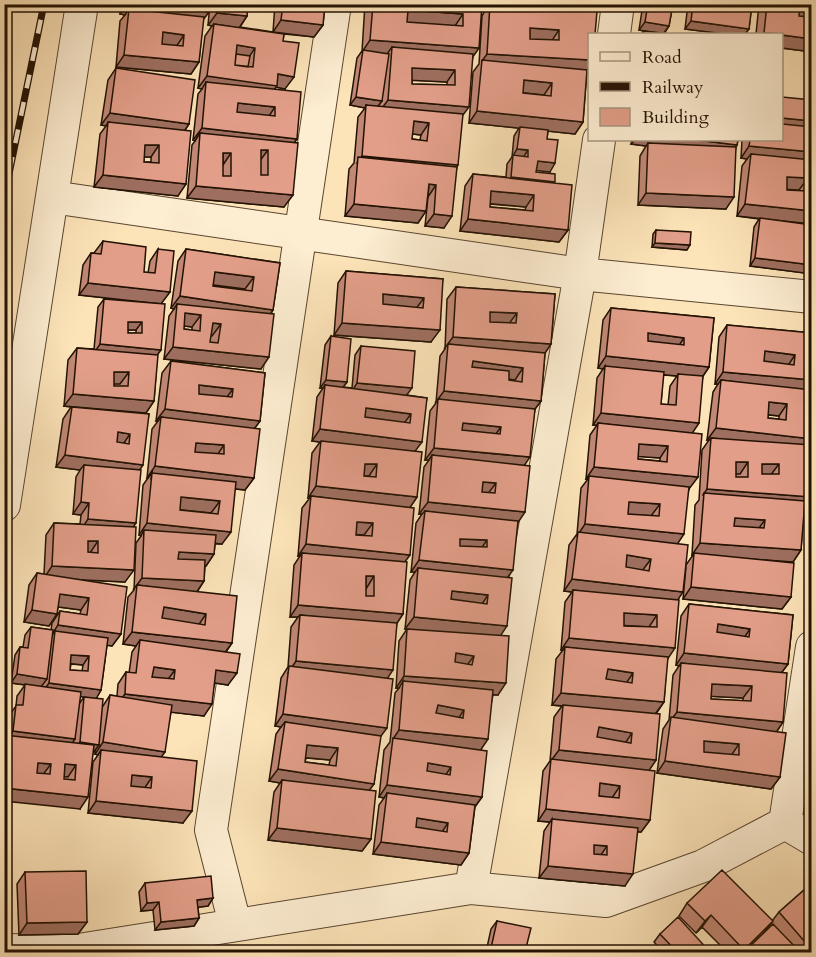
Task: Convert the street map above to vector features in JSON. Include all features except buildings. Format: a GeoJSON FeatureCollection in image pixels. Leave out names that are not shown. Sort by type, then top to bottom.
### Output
{"type":"FeatureCollection","features":[{"type":"Feature","properties":{"kind":"street"},"geometry":{"type":"LineString","coordinates":[[4,505],[82,4]]}},
{"type":"Feature","properties":{"kind":"street"},"geometry":{"type":"LineString","coordinates":[[235,924],[211,830],[335,4]]}},
{"type":"Feature","properties":{"kind":"street"},"geometry":{"type":"LineString","coordinates":[[614,33],[618,4]]}},
{"type":"Feature","properties":{"kind":"street"},"geometry":{"type":"LineString","coordinates":[[471,888],[580,274],[599,141]]}},
{"type":"Feature","properties":{"kind":"street"},"geometry":{"type":"LineString","coordinates":[[51,197],[580,274],[812,297]]}},
{"type":"Feature","properties":{"kind":"street"},"geometry":{"type":"LineString","coordinates":[[785,823],[812,646]]}},
{"type":"Feature","properties":{"kind":"street"},"geometry":{"type":"LineString","coordinates":[[4,950],[72,951],[471,888],[606,901],[703,866],[785,823]]}},
{"type":"Feature","properties":{"kind":"street"},"geometry":{"type":"LineString","coordinates":[[785,823],[812,839]]}},
{"type":"Feature","properties":{"kind":"railway"},"geometry":{"type":"LineString","coordinates":[[4,198],[44,4]]}}]}
